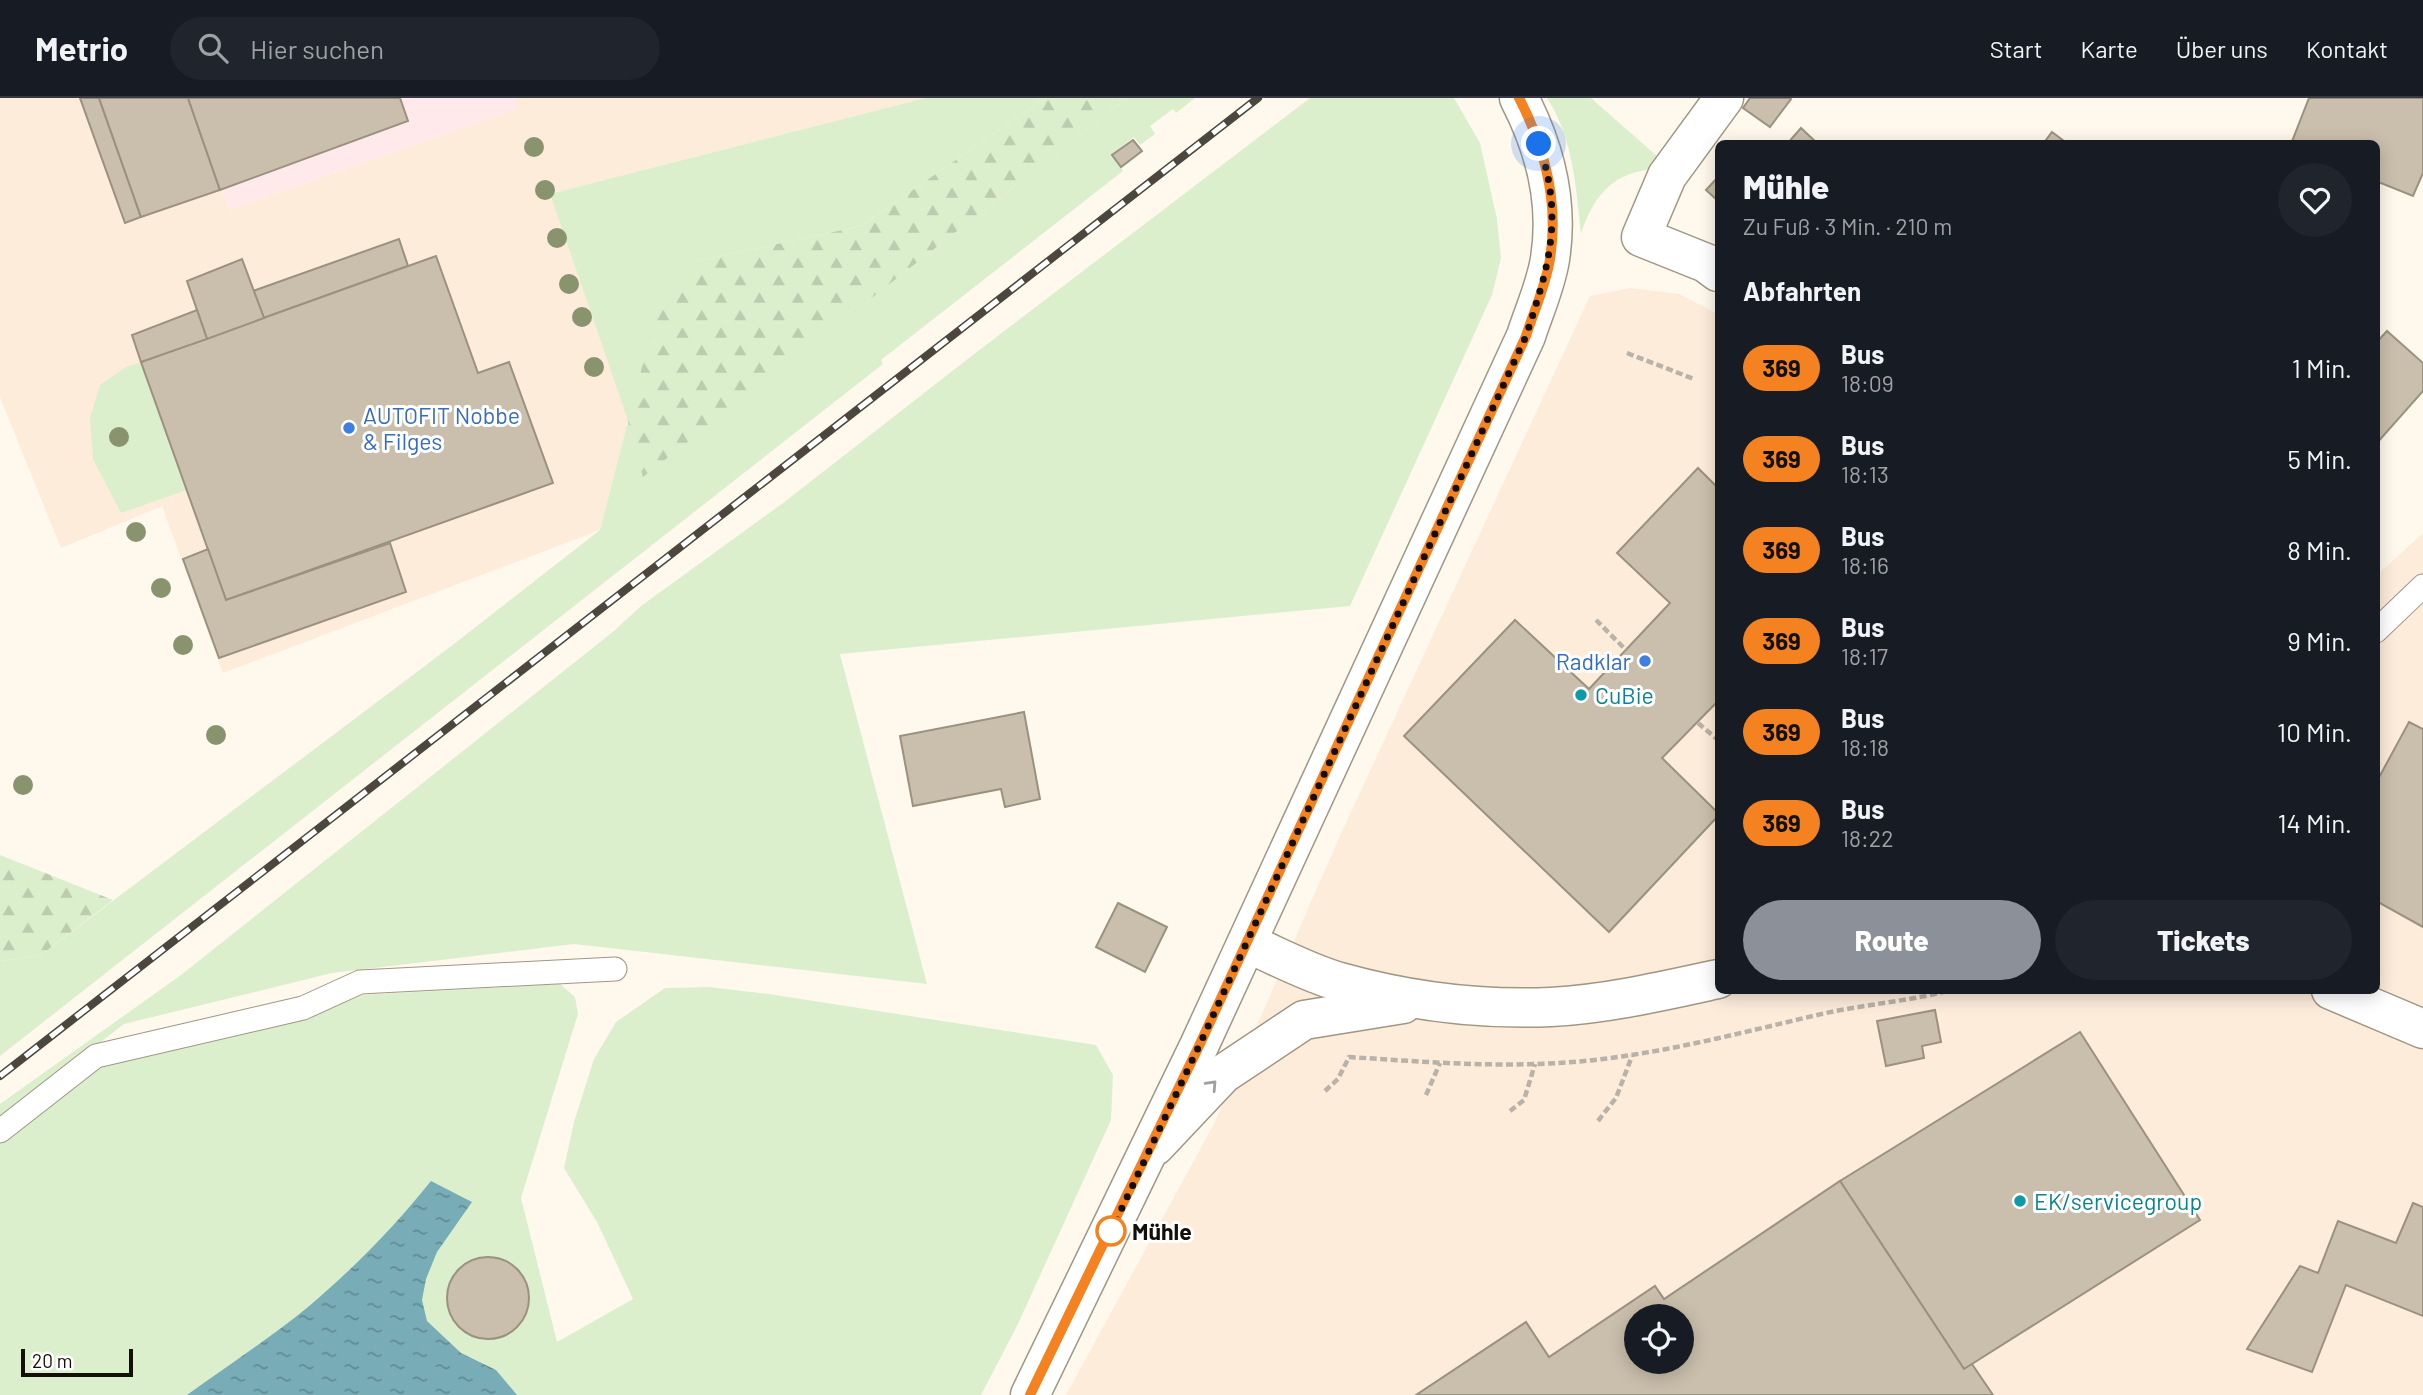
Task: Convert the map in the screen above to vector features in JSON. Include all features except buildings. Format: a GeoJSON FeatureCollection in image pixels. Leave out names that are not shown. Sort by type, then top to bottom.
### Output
{"type":"FeatureCollection","features":[{"type":"Feature","properties":{"kind":"street"},"geometry":{"type":"LineString","coordinates":[[1030,1395],[1149,1153],[1526,336],[1550,260],[1553,208],[1547,168],[1531,121],[1519,98]]}},
{"type":"Feature","properties":{"kind":"street"},"geometry":{"type":"LineString","coordinates":[[1715,270],[1706,263],[1641,237],[1667,176],[1724,98]]}},
{"type":"Feature","properties":{"kind":"street"},"geometry":{"type":"LineString","coordinates":[[1247,943],[1338,981],[1430,1000],[1497,1007],[1552,1007],[1647,995],[1715,980]]}},
{"type":"Feature","properties":{"kind":"street"},"geometry":{"type":"LineString","coordinates":[[2340,994],[2423,1029]]}},
{"type":"Feature","properties":{"kind":"street"},"geometry":{"type":"LineString","coordinates":[[1149,1153],[1223,1074],[1304,1020],[1430,1000]]}},
{"type":"Feature","properties":{"kind":"lane"},"geometry":{"type":"LineString","coordinates":[[2380,627],[2423,586]]}},
{"type":"Feature","properties":{"kind":"lane"},"geometry":{"type":"LineString","coordinates":[[0,1131],[96,1056],[303,1008],[360,982],[615,969]]}},
{"type":"Feature","properties":{"kind":"path"},"geometry":{"type":"LineString","coordinates":[[1627,353],[1693,379]]}},
{"type":"Feature","properties":{"kind":"path"},"geometry":{"type":"LineString","coordinates":[[1596,620],[1626,650]]}},
{"type":"Feature","properties":{"kind":"path"},"geometry":{"type":"LineString","coordinates":[[1698,723],[1715,737]]}},
{"type":"Feature","properties":{"kind":"path"},"geometry":{"type":"LineString","coordinates":[[1325,1091],[1338,1079],[1349,1057],[1440,1063],[1535,1064],[1632,1056],[1841,1010],[1929,994]]}},
{"type":"Feature","properties":{"kind":"path"},"geometry":{"type":"LineString","coordinates":[[1598,1121],[1616,1098],[1632,1056]]}},
{"type":"Feature","properties":{"kind":"path"},"geometry":{"type":"LineString","coordinates":[[1426,1095],[1440,1063]]}},
{"type":"Feature","properties":{"kind":"path"},"geometry":{"type":"LineString","coordinates":[[1510,1111],[1524,1100],[1535,1064]]}},
{"type":"Feature","properties":{"kind":"shaded area"},"geometry":{"type":"Polygon","coordinates":[[[0,98],[188,98],[229,210],[517,109],[515,98],[925,98],[550,194],[628,421],[600,530],[223,673],[162,506],[61,548],[0,397],[0,98]]]}},
{"type":"Feature","properties":{"kind":"shaded area"},"geometry":{"type":"Polygon","coordinates":[[[188,98],[515,98],[518,109],[229,210],[188,98]]]}},
{"type":"Feature","properties":{"kind":"shaded area"},"geometry":{"type":"Polygon","coordinates":[[[1630,288],[1679,294],[1715,312],[1715,994],[2380,994],[2380,572],[2423,533],[2423,1395],[1066,1395],[1214,1124],[1339,838],[1590,296],[1630,288]]]}},
{"type":"Feature","properties":{"kind":"green space"},"geometry":{"type":"Polygon","coordinates":[[[925,98],[1045,98],[861,226],[697,261],[643,476],[1127,98],[1195,98],[1176,113],[1173,109],[1150,126],[1155,134],[1140,145],[1134,137],[1111,155],[1123,171],[881,360],[883,364],[0,1056],[0,961],[41,955],[450,647],[600,530],[628,421],[550,194],[925,98]]]}},
{"type":"Feature","properties":{"kind":"green space"},"geometry":{"type":"Polygon","coordinates":[[[1045,98],[1127,98],[643,477],[628,421],[655,317],[697,261],[861,226],[1045,98]]]}},
{"type":"Feature","properties":{"kind":"green space"},"geometry":{"type":"Polygon","coordinates":[[[1310,98],[1454,98],[1480,143],[1497,219],[1501,258],[1492,295],[1350,606],[840,654],[927,984],[574,944],[332,973],[124,1024],[0,1120],[0,1104],[181,975],[614,631],[641,606],[783,503],[1310,98]]]}},
{"type":"Feature","properties":{"kind":"green space"},"geometry":{"type":"Polygon","coordinates":[[[1547,98],[1591,98],[1658,157],[1648,170],[1623,177],[1604,191],[1591,210],[1581,234],[1568,146],[1556,113],[1547,98]]]}},
{"type":"Feature","properties":{"kind":"green space"},"geometry":{"type":"Polygon","coordinates":[[[141,362],[187,490],[121,513],[93,459],[90,418],[100,385],[126,367],[141,362]]]}},
{"type":"Feature","properties":{"kind":"green space"},"geometry":{"type":"Polygon","coordinates":[[[0,855],[113,900],[41,955],[0,961],[0,855]]]}},
{"type":"Feature","properties":{"kind":"green space"},"geometry":{"type":"Polygon","coordinates":[[[560,984],[575,997],[578,1014],[521,1198],[557,1342],[633,1299],[597,1222],[564,1168],[574,1122],[594,1059],[616,1022],[665,988],[709,987],[769,994],[1096,1045],[1113,1075],[1111,1120],[1017,1326],[981,1395],[0,1395],[0,1136],[104,1062],[322,1012],[360,995],[560,984]]]}},
{"type":"Feature","properties":{"kind":"water"},"geometry":{"type":"Polygon","coordinates":[[[431,1181],[472,1202],[437,1252],[426,1279],[422,1300],[427,1321],[461,1353],[496,1370],[517,1395],[187,1395],[279,1330],[325,1293],[388,1231],[431,1181]]]}},
{"type":"Feature","properties":{"kind":"railway"},"geometry":{"type":"LineString","coordinates":[[0,1076],[1258,98]]}},
{"type":"Feature","properties":{"kind":"bus line","name":"369"},"geometry":{"type":"LineString","coordinates":[[1030,1395],[1149,1153],[1526,336],[1550,260],[1553,208],[1547,168],[1531,121],[1519,98]]}},
{"type":"Feature","properties":{"kind":"place","name":"AUTOFIT Nobbe & Filges"},"geometry":{"type":"Point","coordinates":[349,428]}},
{"type":"Feature","properties":{"kind":"place","name":"Radklar"},"geometry":{"type":"Point","coordinates":[1645,661]}},
{"type":"Feature","properties":{"kind":"place","name":"CuBie"},"geometry":{"type":"Point","coordinates":[1581,695]}},
{"type":"Feature","properties":{"kind":"place","name":"EK/servicegroup"},"geometry":{"type":"Point","coordinates":[2020,1201]}},
{"type":"Feature","properties":{"kind":"place","name":"Mühle"},"geometry":{"type":"Point","coordinates":[1111,1231]}},
{"type":"Feature","properties":{"kind":"route"},"geometry":{"type":"LineString","coordinates":[[1111,1231],[1507,382],[1526,336],[1550,260],[1553,208],[1547,168],[1539,144]]}}]}
